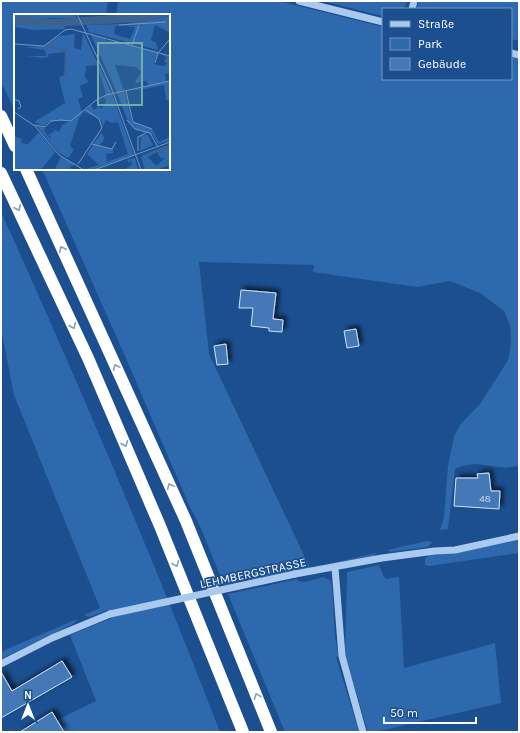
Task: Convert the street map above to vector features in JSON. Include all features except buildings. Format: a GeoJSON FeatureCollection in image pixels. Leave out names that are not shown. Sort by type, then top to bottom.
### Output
{"type":"FeatureCollection","features":[{"type":"Feature","properties":{"kind":"highway"},"geometry":{"type":"LineString","coordinates":[[1,116],[14,144]]}},
{"type":"Feature","properties":{"kind":"highway"},"geometry":{"type":"LineString","coordinates":[[26,170],[186,521],[271,732]]}},
{"type":"Feature","properties":{"kind":"highway"},"geometry":{"type":"LineString","coordinates":[[1,173],[91,365],[160,526],[243,732]]}},
{"type":"Feature","properties":{"kind":"street"},"geometry":{"type":"LineString","coordinates":[[299,1],[382,22]]}},
{"type":"Feature","properties":{"kind":"street","name":"LEHMBERGSTRASSE"},"geometry":{"type":"LineString","coordinates":[[1,664],[52,638],[110,614],[295,574],[335,568],[382,558],[455,550],[519,536]]}},
{"type":"Feature","properties":{"kind":"street"},"geometry":{"type":"LineString","coordinates":[[335,568],[342,656],[363,732]]}},
{"type":"Feature","properties":{"kind":"green space"},"geometry":{"type":"Polygon","coordinates":[[[1,1],[108,1],[106,14],[14,14],[14,109],[1,82],[1,1]]]}},
{"type":"Feature","properties":{"kind":"green space"},"geometry":{"type":"Polygon","coordinates":[[[118,1],[279,1],[382,27],[382,80],[512,80],[512,57],[519,59],[519,466],[504,467],[472,464],[455,469],[448,529],[440,530],[444,517],[448,466],[454,436],[460,425],[480,404],[508,360],[511,343],[510,325],[504,311],[480,293],[450,281],[417,287],[313,272],[314,265],[199,262],[209,354],[310,568],[376,553],[374,556],[355,560],[224,585],[200,526],[189,505],[42,170],[170,170],[170,14],[116,14],[118,1]]]}},
{"type":"Feature","properties":{"kind":"green space"},"geometry":{"type":"Polygon","coordinates":[[[322,1],[407,1],[404,8],[382,8],[382,16],[322,1]]]}},
{"type":"Feature","properties":{"kind":"green space"},"geometry":{"type":"Polygon","coordinates":[[[419,1],[519,1],[519,41],[512,39],[512,8],[416,8],[419,1]]]}},
{"type":"Feature","properties":{"kind":"green space"},"geometry":{"type":"Polygon","coordinates":[[[1,212],[59,341],[114,470],[220,732],[61,732],[57,720],[96,701],[70,635],[112,618],[108,610],[89,617],[84,615],[100,608],[14,395],[1,328],[1,212]]]}},
{"type":"Feature","properties":{"kind":"green space"},"geometry":{"type":"Polygon","coordinates":[[[519,540],[519,553],[429,566],[425,565],[425,558],[430,555],[455,553],[519,540]]]}},
{"type":"Feature","properties":{"kind":"green space"},"geometry":{"type":"Polygon","coordinates":[[[426,541],[433,542],[427,547],[390,552],[387,550],[426,541]]]}},
{"type":"Feature","properties":{"kind":"green space"},"geometry":{"type":"Polygon","coordinates":[[[379,565],[386,579],[399,577],[404,668],[495,643],[501,703],[375,732],[368,732],[345,655],[347,572],[379,565]]]}},
{"type":"Feature","properties":{"kind":"green space"},"geometry":{"type":"Polygon","coordinates":[[[323,577],[330,580],[332,586],[335,638],[339,656],[336,657],[359,732],[285,732],[228,594],[298,579],[298,581],[305,582],[323,577]]]}},
{"type":"Feature","properties":{"kind":"green space"},"geometry":{"type":"Polygon","coordinates":[[[77,619],[73,624],[1,659],[1,654],[5,650],[77,619]]]}}]}
